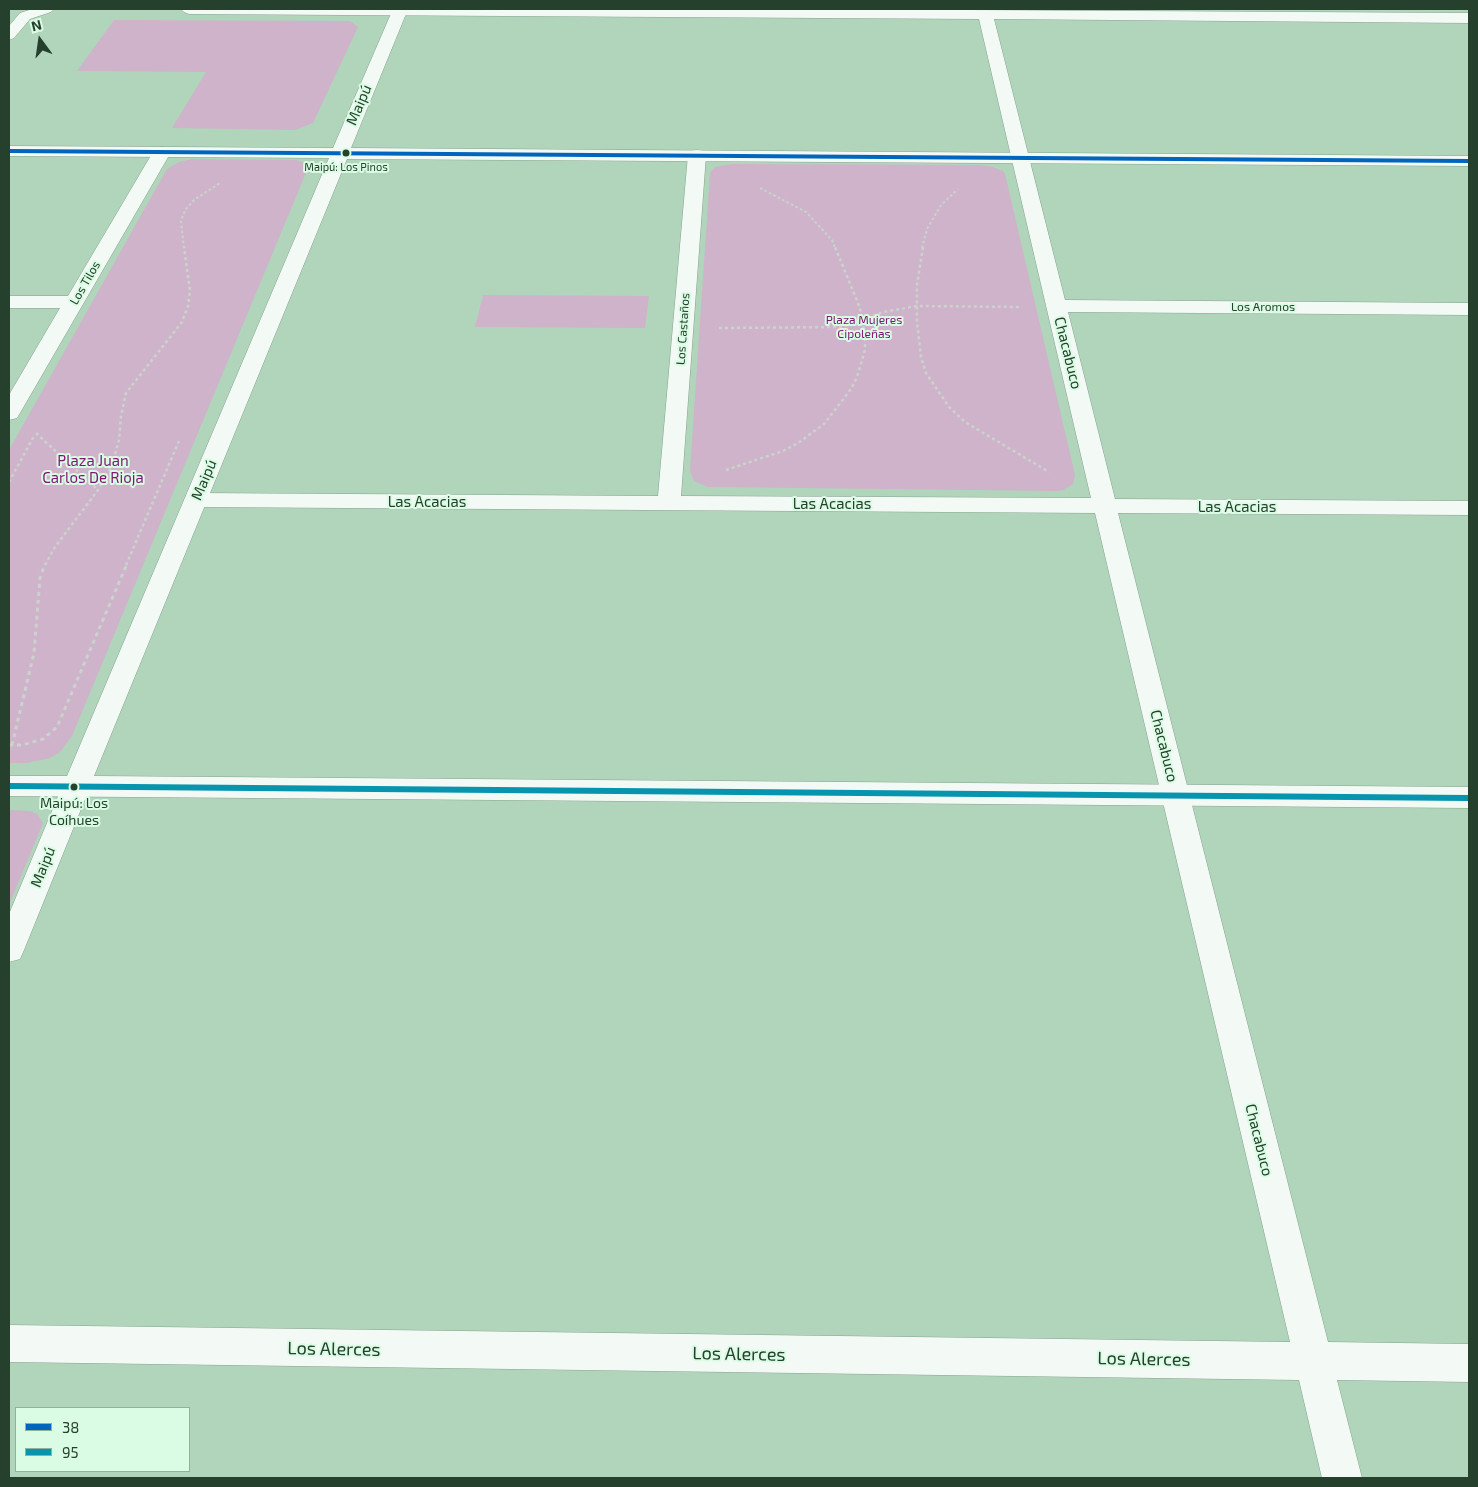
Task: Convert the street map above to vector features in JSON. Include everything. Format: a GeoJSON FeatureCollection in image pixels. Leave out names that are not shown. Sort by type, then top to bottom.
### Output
{"type":"FeatureCollection","features":[{"type":"Feature","properties":{"kind":"street"},"geometry":{"type":"LineString","coordinates":[[190,9],[1469,18]]}},
{"type":"Feature","properties":{"kind":"street"},"geometry":{"type":"LineString","coordinates":[[9,35],[23,18],[41,10]]}},
{"type":"Feature","properties":{"kind":"street","name":"Maipú"},"geometry":{"type":"LineString","coordinates":[[9,950],[399,10]]}},
{"type":"Feature","properties":{"kind":"street","name":"Chacabuco"},"geometry":{"type":"LineString","coordinates":[[985,14],[1342,1478]]}},
{"type":"Feature","properties":{"kind":"street"},"geometry":{"type":"LineString","coordinates":[[9,151],[1469,161]]}},
{"type":"Feature","properties":{"kind":"street","name":"Los Tilos"},"geometry":{"type":"LineString","coordinates":[[9,414],[162,152]]}},
{"type":"Feature","properties":{"kind":"street","name":"Los Castaños"},"geometry":{"type":"LineString","coordinates":[[669,503],[697,155]]}},
{"type":"Feature","properties":{"kind":"street"},"geometry":{"type":"LineString","coordinates":[[9,302],[74,302]]}},
{"type":"Feature","properties":{"kind":"street","name":"Los Aromos"},"geometry":{"type":"LineString","coordinates":[[1056,306],[1469,309]]}},
{"type":"Feature","properties":{"kind":"street","name":"Las Acacias"},"geometry":{"type":"LineString","coordinates":[[196,500],[1469,508]]}},
{"type":"Feature","properties":{"kind":"street"},"geometry":{"type":"LineString","coordinates":[[9,786],[1469,798]]}},
{"type":"Feature","properties":{"kind":"street","name":"Los Alerces"},"geometry":{"type":"LineString","coordinates":[[9,1344],[1469,1363]]}},
{"type":"Feature","properties":{"kind":"path"},"geometry":{"type":"LineString","coordinates":[[181,437],[57,726],[52,733],[43,739],[28,744],[10,745],[34,653],[40,578],[46,562],[107,477],[116,453],[120,416],[126,393],[182,322],[188,306],[190,291],[181,231],[181,221],[185,210],[204,192],[226,180]]}},
{"type":"Feature","properties":{"kind":"path"},"geometry":{"type":"LineString","coordinates":[[720,471],[782,451],[805,439],[824,424],[843,401],[857,377],[865,350],[863,321],[855,295],[837,251],[825,230],[806,212],[756,186]]}},
{"type":"Feature","properties":{"kind":"path"},"geometry":{"type":"LineString","coordinates":[[960,188],[941,205],[927,230],[918,271],[918,340],[926,373],[949,407],[966,422],[989,438],[1053,474]]}},
{"type":"Feature","properties":{"kind":"path"},"geometry":{"type":"LineString","coordinates":[[713,328],[820,329],[842,327],[863,321],[883,312],[917,306],[1026,307]]}},
{"type":"Feature","properties":{"kind":"path"},"geometry":{"type":"LineString","coordinates":[[36,433],[98,490]]}},
{"type":"Feature","properties":{"kind":"green space"},"geometry":{"type":"Polygon","coordinates":[[[114,20],[350,21],[358,27],[313,123],[295,130],[172,128],[206,72],[77,71],[114,20]]]}},
{"type":"Feature","properties":{"kind":"green space","name":"Plaza Juan Carlos De Rioja"},"geometry":{"type":"Polygon","coordinates":[[[192,159],[296,160],[305,163],[308,168],[72,736],[60,752],[50,758],[27,763],[9,763],[9,450],[167,169],[179,162],[192,159]]]}},
{"type":"Feature","properties":{"kind":"green space","name":"Plaza Mujeres Cipoleñas"},"geometry":{"type":"Polygon","coordinates":[[[732,164],[980,165],[1003,171],[1075,475],[1073,484],[1064,490],[1058,491],[708,487],[694,481],[690,471],[710,173],[715,167],[732,164]]]}},
{"type":"Feature","properties":{"kind":"green space"},"geometry":{"type":"Polygon","coordinates":[[[483,295],[649,296],[645,328],[475,327],[483,295]]]}},
{"type":"Feature","properties":{"kind":"green space"},"geometry":{"type":"Polygon","coordinates":[[[9,810],[30,811],[37,814],[43,823],[9,905],[9,810]]]}},
{"type":"Feature","properties":{"kind":"transit line","name":"38"},"geometry":{"type":"LineString","coordinates":[[9,151],[1469,161]]}},
{"type":"Feature","properties":{"kind":"transit line","name":"95"},"geometry":{"type":"LineString","coordinates":[[9,786],[1469,798]]}},
{"type":"Feature","properties":{"kind":"place","name":"Maipú: Los Pinos"},"geometry":{"type":"Point","coordinates":[346,153]}},
{"type":"Feature","properties":{"kind":"place","name":"Maipú: Los Coíhues"},"geometry":{"type":"Point","coordinates":[74,787]}}]}
